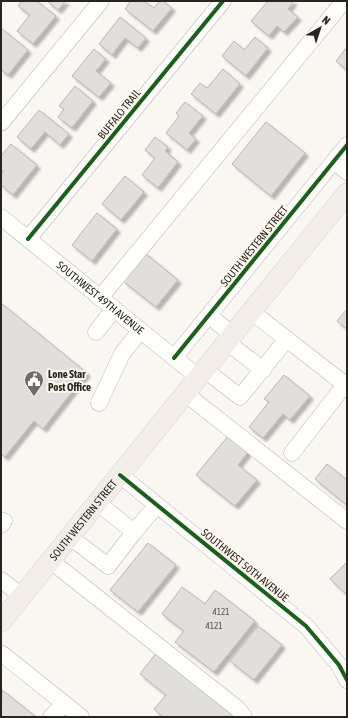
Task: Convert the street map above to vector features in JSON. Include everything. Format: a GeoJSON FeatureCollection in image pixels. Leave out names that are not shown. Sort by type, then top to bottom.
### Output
{"type":"FeatureCollection","features":[{"type":"Feature","properties":{"kind":"main road","name":"SOUTH WESTERN STREET"},"geometry":{"type":"LineString","coordinates":[[1,622],[347,193]]}},
{"type":"Feature","properties":{"kind":"street"},"geometry":{"type":"LineString","coordinates":[[1,123],[101,1]]}},
{"type":"Feature","properties":{"kind":"street","name":"BUFFALO TRAIL"},"geometry":{"type":"LineString","coordinates":[[28,239],[224,1]]}},
{"type":"Feature","properties":{"kind":"street"},"geometry":{"type":"LineString","coordinates":[[100,298],[344,1]]}},
{"type":"Feature","properties":{"kind":"street","name":"SOUTH WESTERN STREET"},"geometry":{"type":"LineString","coordinates":[[174,358],[347,145]]}},
{"type":"Feature","properties":{"kind":"street"},"geometry":{"type":"LineString","coordinates":[[334,161],[347,172]]}},
{"type":"Feature","properties":{"kind":"street","name":"SOUTHWEST 49TH AVENUE"},"geometry":{"type":"LineString","coordinates":[[1,217],[174,358],[240,397],[262,370]]}},
{"type":"Feature","properties":{"kind":"street"},"geometry":{"type":"LineString","coordinates":[[96,332],[114,309]]}},
{"type":"Feature","properties":{"kind":"street"},"geometry":{"type":"LineString","coordinates":[[252,312],[346,384],[292,453]]}},
{"type":"Feature","properties":{"kind":"street"},"geometry":{"type":"LineString","coordinates":[[209,316],[262,370],[287,339]]}},
{"type":"Feature","properties":{"kind":"street"},"geometry":{"type":"LineString","coordinates":[[99,403],[122,354],[140,331]]}},
{"type":"Feature","properties":{"kind":"street"},"geometry":{"type":"LineString","coordinates":[[186,394],[347,521]]}},
{"type":"Feature","properties":{"kind":"street","name":"SOUTHWEST 50TH AVENUE"},"geometry":{"type":"LineString","coordinates":[[120,475],[306,626],[339,665],[347,680]]}},
{"type":"Feature","properties":{"kind":"street"},"geometry":{"type":"LineString","coordinates":[[98,503],[134,532]]}},
{"type":"Feature","properties":{"kind":"street"},"geometry":{"type":"LineString","coordinates":[[70,536],[108,566],[157,505]]}},
{"type":"Feature","properties":{"kind":"street"},"geometry":{"type":"LineString","coordinates":[[51,561],[238,709],[244,717]]}},
{"type":"Feature","properties":{"kind":"street"},"geometry":{"type":"LineString","coordinates":[[1,580],[22,596]]}},
{"type":"Feature","properties":{"kind":"street"},"geometry":{"type":"LineString","coordinates":[[1,654],[81,717]]}},
{"type":"Feature","properties":{"kind":"street"},"geometry":{"type":"LineString","coordinates":[[51,717],[64,704]]}},
{"type":"Feature","properties":{"kind":"building"},"geometry":{"type":"Polygon","coordinates":[[[22,1],[37,1],[56,16],[33,44],[17,31],[30,15],[18,6],[22,1]]]}},
{"type":"Feature","properties":{"kind":"building"},"geometry":{"type":"Polygon","coordinates":[[[47,1],[66,1],[58,10],[47,1]]]}},
{"type":"Feature","properties":{"kind":"building"},"geometry":{"type":"Polygon","coordinates":[[[131,1],[144,1],[154,8],[160,1],[163,1],[172,8],[153,31],[125,9],[131,1]]]}},
{"type":"Feature","properties":{"kind":"building"},"geometry":{"type":"Polygon","coordinates":[[[268,1],[294,1],[288,9],[298,17],[284,32],[277,26],[269,36],[251,21],[268,1]]]}},
{"type":"Feature","properties":{"kind":"building"},"geometry":{"type":"Polygon","coordinates":[[[120,17],[146,38],[138,48],[125,38],[112,55],[99,44],[120,17]]]}},
{"type":"Feature","properties":{"kind":"building"},"geometry":{"type":"Polygon","coordinates":[[[1,28],[28,50],[8,75],[1,70],[1,28]]]}},
{"type":"Feature","properties":{"kind":"building"},"geometry":{"type":"Polygon","coordinates":[[[255,37],[268,48],[246,76],[222,56],[234,41],[244,50],[255,37]]]}},
{"type":"Feature","properties":{"kind":"building"},"geometry":{"type":"Polygon","coordinates":[[[347,47],[347,70],[336,61],[347,47]]]}},
{"type":"Feature","properties":{"kind":"building"},"geometry":{"type":"Polygon","coordinates":[[[94,49],[106,59],[96,71],[111,83],[99,97],[72,76],[94,49]]]}},
{"type":"Feature","properties":{"kind":"building"},"geometry":{"type":"Polygon","coordinates":[[[223,69],[240,84],[216,114],[191,94],[200,83],[207,88],[223,69]]]}},
{"type":"Feature","properties":{"kind":"building"},"geometry":{"type":"Polygon","coordinates":[[[75,86],[93,101],[72,128],[58,117],[64,109],[59,106],[75,86]]]}},
{"type":"Feature","properties":{"kind":"building"},"geometry":{"type":"Polygon","coordinates":[[[185,102],[203,116],[189,133],[196,139],[187,150],[166,133],[179,116],[176,113],[185,102]]]}},
{"type":"Feature","properties":{"kind":"building"},"geometry":{"type":"Polygon","coordinates":[[[39,110],[69,134],[60,145],[45,132],[31,149],[17,137],[39,110]]]}},
{"type":"Feature","properties":{"kind":"building"},"geometry":{"type":"Polygon","coordinates":[[[266,122],[305,153],[271,196],[232,164],[266,122]]]}},
{"type":"Feature","properties":{"kind":"building"},"geometry":{"type":"Polygon","coordinates":[[[155,137],[168,147],[165,151],[178,162],[158,188],[142,175],[155,158],[145,150],[155,137]]]}},
{"type":"Feature","properties":{"kind":"building"},"geometry":{"type":"Polygon","coordinates":[[[11,144],[37,165],[13,195],[1,185],[1,174],[3,171],[1,169],[1,156],[11,144]]]}},
{"type":"Feature","properties":{"kind":"building"},"geometry":{"type":"Polygon","coordinates":[[[125,176],[144,192],[121,220],[102,204],[125,176]]]}},
{"type":"Feature","properties":{"kind":"building"},"geometry":{"type":"Polygon","coordinates":[[[97,213],[117,229],[92,261],[72,245],[97,213]]]}},
{"type":"Feature","properties":{"kind":"building"},"geometry":{"type":"Polygon","coordinates":[[[145,253],[178,280],[156,307],[123,281],[145,253]]]}},
{"type":"Feature","properties":{"kind":"building","name":"Lone Star Post Office"},"geometry":{"type":"Polygon","coordinates":[[[1,303],[87,373],[43,429],[34,421],[5,457],[1,454],[1,303]]]}},
{"type":"Feature","properties":{"kind":"building"},"geometry":{"type":"Polygon","coordinates":[[[347,309],[347,329],[337,321],[347,309]]]}},
{"type":"Feature","properties":{"kind":"building"},"geometry":{"type":"Polygon","coordinates":[[[284,375],[310,396],[290,420],[283,414],[263,438],[249,427],[269,402],[264,399],[284,375]]]}},
{"type":"Feature","properties":{"kind":"building"},"geometry":{"type":"Polygon","coordinates":[[[229,435],[249,451],[238,465],[257,480],[235,506],[196,475],[229,435]]]}},
{"type":"Feature","properties":{"kind":"building"},"geometry":{"type":"Polygon","coordinates":[[[327,464],[347,480],[347,505],[315,479],[327,464]]]}},
{"type":"Feature","properties":{"kind":"building"},"geometry":{"type":"Polygon","coordinates":[[[148,543],[176,565],[138,612],[110,590],[148,543]]]}},
{"type":"Feature","properties":{"kind":"building"},"geometry":{"type":"Polygon","coordinates":[[[347,562],[347,595],[330,579],[347,562]]]}},
{"type":"Feature","properties":{"kind":"building"},"geometry":{"type":"Polygon","coordinates":[[[182,587],[205,604],[215,590],[255,621],[214,672],[175,642],[184,631],[162,614],[182,587]]]}},
{"type":"Feature","properties":{"kind":"building"},"geometry":{"type":"Polygon","coordinates":[[[258,626],[282,645],[254,680],[230,661],[258,626]]]}},
{"type":"Feature","properties":{"kind":"building"},"geometry":{"type":"Polygon","coordinates":[[[157,652],[238,717],[163,717],[154,709],[166,695],[140,674],[157,652]]]}},
{"type":"Feature","properties":{"kind":"building"},"geometry":{"type":"Polygon","coordinates":[[[2,690],[35,716],[1,717],[2,690]]]}},
{"type":"Feature","properties":{"kind":"cycle path"},"geometry":{"type":"LineString","coordinates":[[28,239],[223,1]]}},
{"type":"Feature","properties":{"kind":"cycle path"},"geometry":{"type":"LineString","coordinates":[[174,358],[347,145]]}},
{"type":"Feature","properties":{"kind":"cycle path"},"geometry":{"type":"LineString","coordinates":[[120,475],[306,626],[339,665],[347,680]]}},
{"type":"Feature","properties":{"kind":"place","name":"Lone Star Post Office"},"geometry":{"type":"Point","coordinates":[34,397]}}]}
